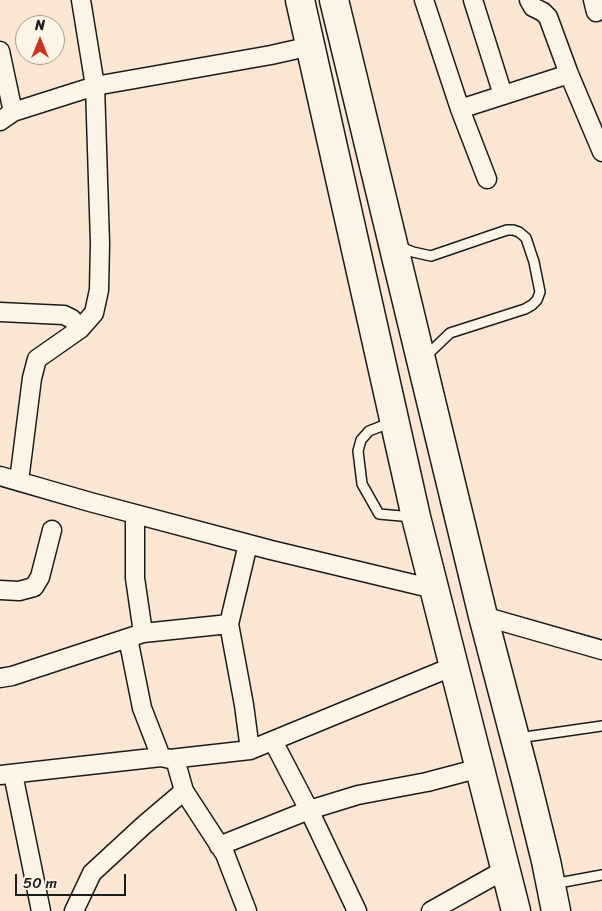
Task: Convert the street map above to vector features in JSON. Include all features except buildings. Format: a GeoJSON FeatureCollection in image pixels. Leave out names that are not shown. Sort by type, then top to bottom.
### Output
{"type":"FeatureCollection","features":[{"type":"Feature","properties":{"kind":"main road"},"geometry":{"type":"LineString","coordinates":[[300,0],[416,517],[516,911]]}},
{"type":"Feature","properties":{"kind":"main road"},"geometry":{"type":"LineString","coordinates":[[334,0],[556,911]]}},
{"type":"Feature","properties":{"kind":"main road"},"geometry":{"type":"LineString","coordinates":[[349,218],[385,209]]}},
{"type":"Feature","properties":{"kind":"street"},"geometry":{"type":"LineString","coordinates":[[19,481],[32,378],[37,359],[80,329],[94,313],[99,290],[100,243],[95,86],[81,0]]}},
{"type":"Feature","properties":{"kind":"street"},"geometry":{"type":"LineString","coordinates":[[424,0],[460,109],[487,179]]}},
{"type":"Feature","properties":{"kind":"street"},"geometry":{"type":"LineString","coordinates":[[473,0],[503,95]]}},
{"type":"Feature","properties":{"kind":"street"},"geometry":{"type":"LineString","coordinates":[[529,0],[533,7],[548,17],[569,74],[602,150]]}},
{"type":"Feature","properties":{"kind":"street"},"geometry":{"type":"LineString","coordinates":[[1,59],[6,116],[95,86],[271,55],[310,46]]}},
{"type":"Feature","properties":{"kind":"street"},"geometry":{"type":"LineString","coordinates":[[460,109],[569,74]]}},
{"type":"Feature","properties":{"kind":"street"},"geometry":{"type":"LineString","coordinates":[[0,312],[64,315],[72,320],[80,329]]}},
{"type":"Feature","properties":{"kind":"street"},"geometry":{"type":"LineString","coordinates":[[0,476],[248,544],[434,589]]}},
{"type":"Feature","properties":{"kind":"street"},"geometry":{"type":"LineString","coordinates":[[135,514],[136,636],[142,708],[184,790],[225,854],[247,911]]}},
{"type":"Feature","properties":{"kind":"street"},"geometry":{"type":"LineString","coordinates":[[0,590],[19,591],[34,587],[40,577],[52,530]]}},
{"type":"Feature","properties":{"kind":"street"},"geometry":{"type":"LineString","coordinates":[[248,544],[229,624],[250,750]]}},
{"type":"Feature","properties":{"kind":"street"},"geometry":{"type":"LineString","coordinates":[[483,616],[602,650]]}},
{"type":"Feature","properties":{"kind":"street"},"geometry":{"type":"LineString","coordinates":[[0,678],[12,676],[136,636],[229,624]]}},
{"type":"Feature","properties":{"kind":"street"},"geometry":{"type":"LineString","coordinates":[[41,911],[6,775],[250,750],[454,666]]}},
{"type":"Feature","properties":{"kind":"street"},"geometry":{"type":"LineString","coordinates":[[273,741],[309,810],[357,911]]}},
{"type":"Feature","properties":{"kind":"street"},"geometry":{"type":"LineString","coordinates":[[219,846],[309,810],[358,794],[427,782],[480,768]]}},
{"type":"Feature","properties":{"kind":"street"},"geometry":{"type":"LineString","coordinates":[[74,911],[92,873],[184,790]]}},
{"type":"Feature","properties":{"kind":"street"},"geometry":{"type":"LineString","coordinates":[[431,911],[506,869]]}},
{"type":"Feature","properties":{"kind":"lane"},"geometry":{"type":"LineString","coordinates":[[393,244],[413,252],[431,256],[507,230],[514,230],[526,238],[534,262],[540,292],[537,300],[532,305],[525,309],[450,333],[421,361]]}},
{"type":"Feature","properties":{"kind":"lane"},"geometry":{"type":"LineString","coordinates":[[394,421],[369,431],[361,440],[358,451],[362,484],[379,514],[416,517]]}},
{"type":"Feature","properties":{"kind":"lane"},"geometry":{"type":"LineString","coordinates":[[515,739],[602,726]]}},
{"type":"Feature","properties":{"kind":"lane"},"geometry":{"type":"LineString","coordinates":[[550,885],[602,875]]}}]}
